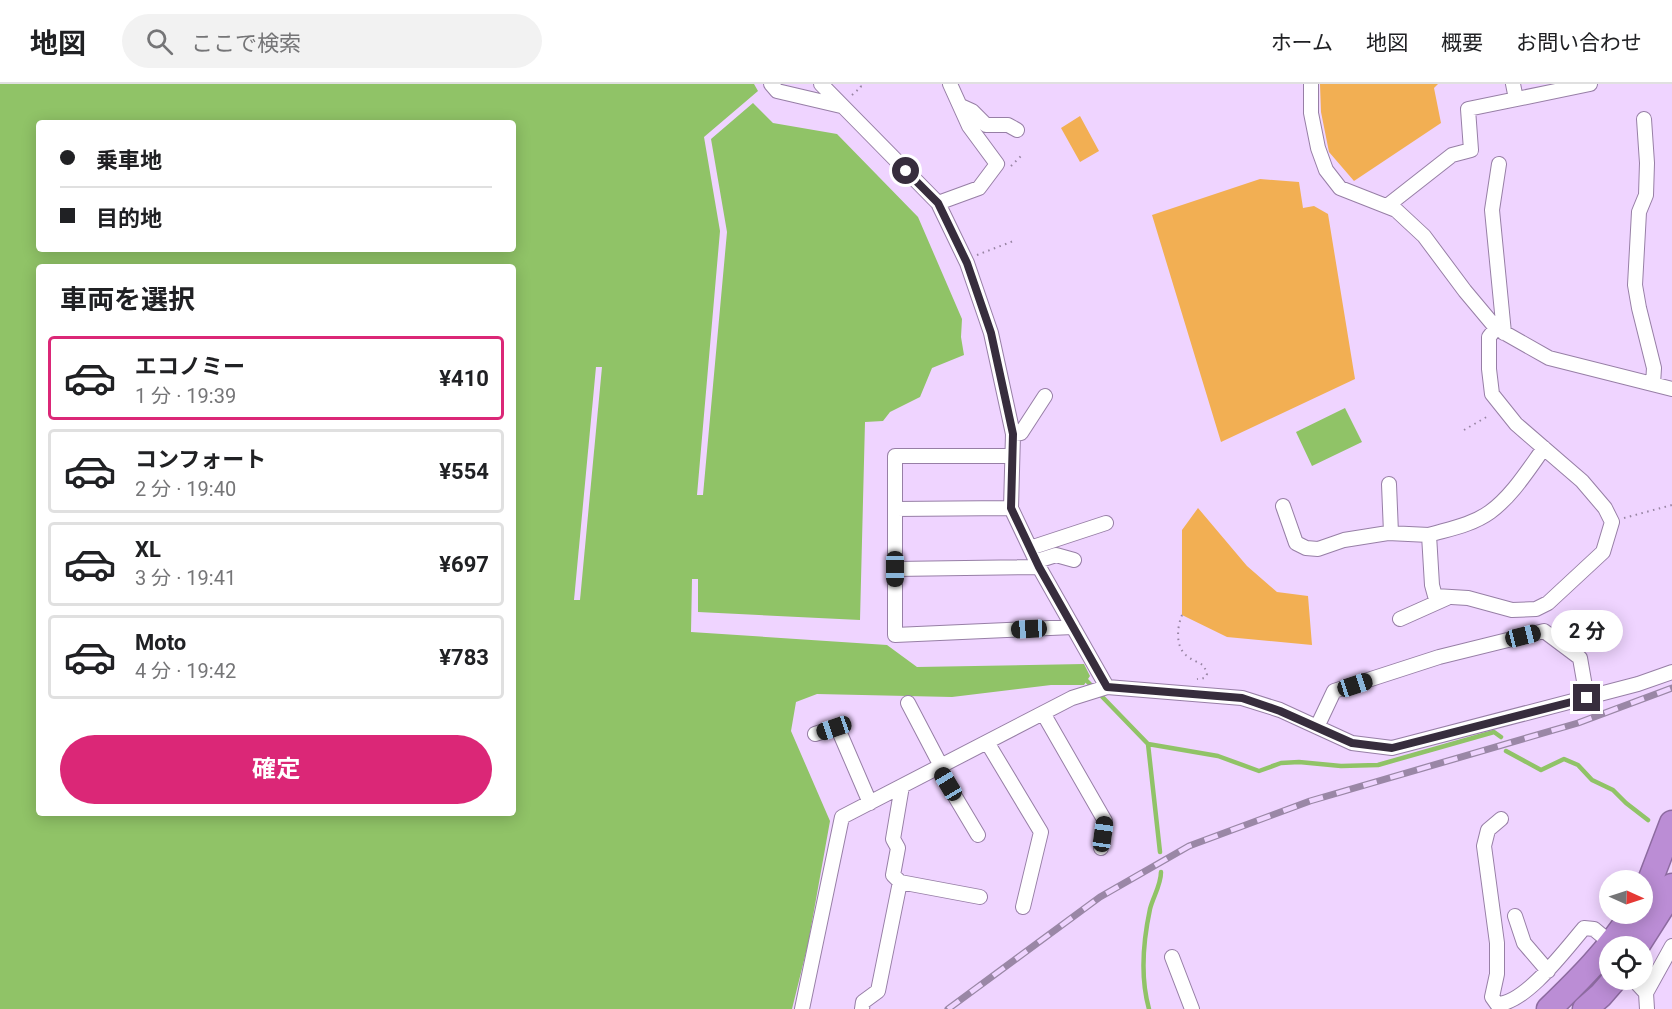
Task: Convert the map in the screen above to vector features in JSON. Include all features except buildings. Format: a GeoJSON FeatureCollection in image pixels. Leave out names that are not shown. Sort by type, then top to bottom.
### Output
{"type":"FeatureCollection","features":[{"type":"Feature","properties":{"kind":"highway"},"geometry":{"type":"LineString","coordinates":[[1653,873],[1672,823]]}},
{"type":"Feature","properties":{"kind":"highway"},"geometry":{"type":"LineString","coordinates":[[1643,936],[1665,902],[1672,886]]}},
{"type":"Feature","properties":{"kind":"highway"},"geometry":{"type":"LineString","coordinates":[[1549,1009],[1599,959]]}},
{"type":"Feature","properties":{"kind":"highway"},"geometry":{"type":"LineString","coordinates":[[1585,1009],[1605,990]]}},
{"type":"Feature","properties":{"kind":"street"},"geometry":{"type":"LineString","coordinates":[[771,84],[777,91],[841,106]]}},
{"type":"Feature","properties":{"kind":"street"},"geometry":{"type":"LineString","coordinates":[[821,84],[938,203],[965,260],[991,333],[1013,434],[1011,508],[1038,564],[1106,687]]}},
{"type":"Feature","properties":{"kind":"street"},"geometry":{"type":"LineString","coordinates":[[938,203],[979,188],[997,164],[969,126],[950,84]]}},
{"type":"Feature","properties":{"kind":"street"},"geometry":{"type":"LineString","coordinates":[[1311,84],[1311,113],[1318,148],[1326,170],[1340,188],[1396,210],[1424,236],[1465,291],[1500,330],[1549,358],[1672,389]]}},
{"type":"Feature","properties":{"kind":"street"},"geometry":{"type":"LineString","coordinates":[[1513,84],[1516,99]]}},
{"type":"Feature","properties":{"kind":"street"},"geometry":{"type":"LineString","coordinates":[[1387,206],[1452,155],[1471,150],[1468,109],[1590,84]]}},
{"type":"Feature","properties":{"kind":"street"},"geometry":{"type":"LineString","coordinates":[[961,106],[972,111],[986,125],[1008,125],[1017,130]]}},
{"type":"Feature","properties":{"kind":"street"},"geometry":{"type":"LineString","coordinates":[[1644,119],[1647,163],[1646,195],[1639,212],[1635,285],[1638,308],[1654,368],[1653,384]]}},
{"type":"Feature","properties":{"kind":"street"},"geometry":{"type":"LineString","coordinates":[[1499,164],[1492,210],[1500,330]]}},
{"type":"Feature","properties":{"kind":"street"},"geometry":{"type":"LineString","coordinates":[[1429,535],[1432,585],[1435,596],[1468,598],[1512,610],[1536,609],[1548,603],[1603,552],[1612,522],[1605,508],[1582,481],[1516,424],[1492,394],[1488,369],[1489,337],[1500,330]]}},
{"type":"Feature","properties":{"kind":"street"},"geometry":{"type":"LineString","coordinates":[[1013,434],[1021,433],[1045,396]]}},
{"type":"Feature","properties":{"kind":"street"},"geometry":{"type":"LineString","coordinates":[[1283,506],[1296,543],[1306,548],[1318,549],[1344,540],[1391,533],[1429,535],[1466,525],[1490,512],[1510,492],[1544,448]]}},
{"type":"Feature","properties":{"kind":"street"},"geometry":{"type":"LineString","coordinates":[[1012,456],[895,456],[895,635],[1073,627]]}},
{"type":"Feature","properties":{"kind":"street"},"geometry":{"type":"LineString","coordinates":[[1389,484],[1391,533]]}},
{"type":"Feature","properties":{"kind":"street"},"geometry":{"type":"LineString","coordinates":[[895,509],[1011,508]]}},
{"type":"Feature","properties":{"kind":"street"},"geometry":{"type":"LineString","coordinates":[[1030,548],[1106,523]]}},
{"type":"Feature","properties":{"kind":"street"},"geometry":{"type":"LineString","coordinates":[[895,569],[1038,564],[1056,555],[1074,560]]}},
{"type":"Feature","properties":{"kind":"street"},"geometry":{"type":"LineString","coordinates":[[1400,619],[1449,597]]}},
{"type":"Feature","properties":{"kind":"street"},"geometry":{"type":"LineString","coordinates":[[1317,727],[1334,692],[1439,657],[1544,631],[1580,658],[1587,698]]}},
{"type":"Feature","properties":{"kind":"street"},"geometry":{"type":"LineString","coordinates":[[802,1009],[843,817],[1072,698],[1106,687],[1242,698],[1280,711],[1352,743],[1392,748],[1587,698],[1672,672]]}},
{"type":"Feature","properties":{"kind":"street"},"geometry":{"type":"LineString","coordinates":[[908,703],[939,767],[978,836]]}},
{"type":"Feature","properties":{"kind":"street"},"geometry":{"type":"LineString","coordinates":[[1042,713],[1105,821],[1101,848]]}},
{"type":"Feature","properties":{"kind":"street"},"geometry":{"type":"LineString","coordinates":[[815,734],[834,728],[839,731],[870,803]]}},
{"type":"Feature","properties":{"kind":"street"},"geometry":{"type":"LineString","coordinates":[[987,742],[1041,832],[1023,907]]}},
{"type":"Feature","properties":{"kind":"street"},"geometry":{"type":"LineString","coordinates":[[902,786],[893,839],[898,848],[893,874],[900,882],[980,897]]}},
{"type":"Feature","properties":{"kind":"street"},"geometry":{"type":"LineString","coordinates":[[1501,819],[1488,830],[1484,846],[1497,943],[1497,974],[1492,997],[1497,1004],[1506,1004],[1548,971],[1584,928],[1594,928],[1603,936]]}},
{"type":"Feature","properties":{"kind":"street"},"geometry":{"type":"LineString","coordinates":[[862,1009],[863,1002],[878,991],[900,882]]}},
{"type":"Feature","properties":{"kind":"street"},"geometry":{"type":"LineString","coordinates":[[1515,916],[1524,943],[1548,971]]}},
{"type":"Feature","properties":{"kind":"street"},"geometry":{"type":"LineString","coordinates":[[1647,1009],[1646,993],[1672,946]]}},
{"type":"Feature","properties":{"kind":"street"},"geometry":{"type":"LineString","coordinates":[[1172,957],[1192,1009]]}},
{"type":"Feature","properties":{"kind":"path"},"geometry":{"type":"LineString","coordinates":[[965,260],[1016,240]]}},
{"type":"Feature","properties":{"kind":"path"},"geometry":{"type":"LineString","coordinates":[[1464,430],[1502,406]]}},
{"type":"Feature","properties":{"kind":"path"},"geometry":{"type":"LineString","coordinates":[[1612,522],[1672,505]]}},
{"type":"Feature","properties":{"kind":"path"},"geometry":{"type":"LineString","coordinates":[[1182,615],[1178,625],[1180,645],[1187,656],[1204,666],[1207,674],[1205,678],[1193,680]]}},
{"type":"Feature","properties":{"kind":"shaded area"},"geometry":{"type":"Polygon","coordinates":[[[0,84],[754,84],[758,91],[704,137],[720,231],[697,495],[703,495],[727,232],[711,139],[753,103],[773,123],[837,134],[918,217],[962,319],[961,337],[964,355],[932,368],[920,397],[890,412],[883,421],[865,422],[860,620],[698,612],[698,579],[692,579],[691,632],[887,645],[917,667],[1084,664],[1090,676],[1084,685],[1051,685],[952,697],[817,694],[796,702],[791,731],[830,821],[808,944],[792,1009],[0,1009],[0,84]]]}},
{"type":"Feature","properties":{"kind":"shaded area"},"geometry":{"type":"Polygon","coordinates":[[[1320,84],[1438,84],[1434,88],[1441,123],[1354,181],[1329,152],[1321,112],[1320,84]]]}},
{"type":"Feature","properties":{"kind":"shaded area"},"geometry":{"type":"Polygon","coordinates":[[[1080,116],[1099,151],[1080,162],[1061,128],[1080,116]]]}},
{"type":"Feature","properties":{"kind":"shaded area"},"geometry":{"type":"Polygon","coordinates":[[[1260,179],[1299,182],[1303,208],[1314,206],[1328,214],[1355,379],[1221,442],[1152,215],[1260,179]]]}},
{"type":"Feature","properties":{"kind":"shaded area"},"geometry":{"type":"Polygon","coordinates":[[[1345,408],[1362,442],[1312,466],[1296,432],[1345,408]]]}},
{"type":"Feature","properties":{"kind":"shaded area"},"geometry":{"type":"Polygon","coordinates":[[[1198,508],[1247,566],[1277,592],[1308,596],[1312,645],[1227,637],[1182,615],[1182,530],[1198,508]]]}},
{"type":"Feature","properties":{"kind":"pier"},"geometry":{"type":"Polygon","coordinates":[[[596,367],[602,367],[580,600],[574,600],[596,367]]]}},
{"type":"Feature","properties":{"kind":"waterway"},"geometry":{"type":"LineString","coordinates":[[1085,679],[1148,744],[1218,756],[1259,771],[1281,763],[1299,762],[1341,766],[1378,765],[1494,732],[1501,737]]}},
{"type":"Feature","properties":{"kind":"waterway"},"geometry":{"type":"LineString","coordinates":[[1148,744],[1160,852]]}},
{"type":"Feature","properties":{"kind":"waterway"},"geometry":{"type":"LineString","coordinates":[[1506,751],[1541,770],[1564,759],[1578,765],[1592,780],[1613,790],[1648,820]]}},
{"type":"Feature","properties":{"kind":"waterway"},"geometry":{"type":"LineString","coordinates":[[1149,1009],[1144,985],[1144,947],[1150,909],[1160,882],[1161,872]]}},
{"type":"Feature","properties":{"kind":"railway"},"geometry":{"type":"LineString","coordinates":[[948,1009],[1100,897],[1189,846],[1310,801],[1578,723],[1672,688]]}},
{"type":"Feature","properties":{"kind":"route"},"geometry":{"type":"LineString","coordinates":[[906,171],[938,203],[967,263],[991,333],[1013,434],[1011,508],[1039,567],[1107,687],[1242,698],[1280,711],[1352,743],[1392,748],[1587,698]]}}]}
